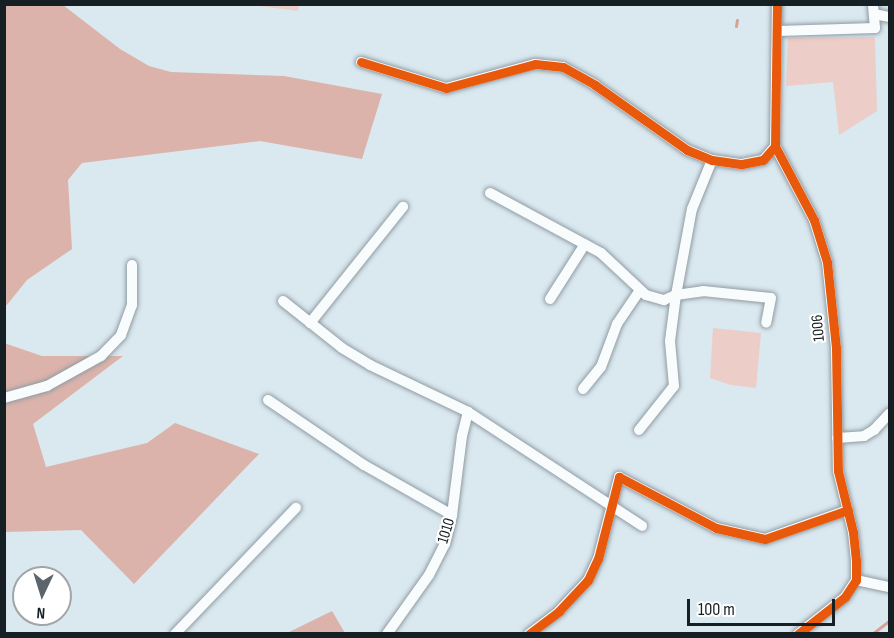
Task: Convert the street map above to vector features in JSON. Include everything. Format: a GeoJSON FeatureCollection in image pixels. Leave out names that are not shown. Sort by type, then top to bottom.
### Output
{"type":"FeatureCollection","features":[{"type":"Feature","properties":{"kind":"street","name":"1006"},"geometry":{"type":"LineString","coordinates":[[777,4],[775,146],[814,220],[827,262],[836,348],[838,471],[853,532],[856,580]]}},
{"type":"Feature","properties":{"kind":"street"},"geometry":{"type":"LineString","coordinates":[[778,31],[875,28],[874,9],[890,17]]}},
{"type":"Feature","properties":{"kind":"street"},"geometry":{"type":"LineString","coordinates":[[361,62],[446,88],[535,64],[563,67],[595,85],[687,150],[712,160],[742,164],[763,160],[775,146]]}},
{"type":"Feature","properties":{"kind":"street"},"geometry":{"type":"LineString","coordinates":[[639,430],[674,386],[670,341],[676,295],[692,209],[712,160]]}},
{"type":"Feature","properties":{"kind":"street"},"geometry":{"type":"LineString","coordinates":[[490,193],[601,253],[640,291],[664,300],[676,295],[702,291],[771,298],[766,323]]}},
{"type":"Feature","properties":{"kind":"street"},"geometry":{"type":"LineString","coordinates":[[310,323],[402,207]]}},
{"type":"Feature","properties":{"kind":"street"},"geometry":{"type":"LineString","coordinates":[[550,299],[585,244]]}},
{"type":"Feature","properties":{"kind":"street"},"geometry":{"type":"LineString","coordinates":[[4,398],[47,386],[101,356],[121,335],[132,305],[132,265]]}},
{"type":"Feature","properties":{"kind":"street"},"geometry":{"type":"LineString","coordinates":[[583,389],[601,367],[617,324],[626,307],[640,291]]}},
{"type":"Feature","properties":{"kind":"street"},"geometry":{"type":"LineString","coordinates":[[283,301],[370,365],[468,412],[642,526]]}},
{"type":"Feature","properties":{"kind":"street"},"geometry":{"type":"LineString","coordinates":[[268,400],[364,465],[452,515]]}},
{"type":"Feature","properties":{"kind":"street","name":"1010"},"geometry":{"type":"LineString","coordinates":[[387,633],[429,575],[445,544],[452,515],[462,436],[468,412]]}},
{"type":"Feature","properties":{"kind":"street"},"geometry":{"type":"LineString","coordinates":[[837,438],[864,436],[874,430],[890,413]]}},
{"type":"Feature","properties":{"kind":"street"},"geometry":{"type":"LineString","coordinates":[[529,633],[559,611],[588,580],[598,559],[619,477],[716,528],[765,539],[848,510]]}},
{"type":"Feature","properties":{"kind":"street"},"geometry":{"type":"LineString","coordinates":[[175,633],[296,508]]}},
{"type":"Feature","properties":{"kind":"street"},"geometry":{"type":"LineString","coordinates":[[798,633],[845,597],[856,580],[890,587]]}},
{"type":"Feature","properties":{"kind":"shaded area"},"geometry":{"type":"Polygon","coordinates":[[[5,4],[63,5],[120,49],[149,66],[171,72],[284,76],[382,94],[362,159],[260,141],[82,163],[68,180],[72,249],[27,280],[6,306],[5,316],[5,4]]]}},
{"type":"Feature","properties":{"kind":"shaded area"},"geometry":{"type":"Polygon","coordinates":[[[299,4],[298,11],[252,5],[299,4]]]}},
{"type":"Feature","properties":{"kind":"shaded area"},"geometry":{"type":"Polygon","coordinates":[[[875,37],[877,111],[839,135],[833,82],[786,86],[788,38],[875,37]]]}},
{"type":"Feature","properties":{"kind":"shaded area"},"geometry":{"type":"Polygon","coordinates":[[[713,328],[761,333],[756,388],[731,385],[710,378],[713,328]]]}},
{"type":"Feature","properties":{"kind":"shaded area"},"geometry":{"type":"Polygon","coordinates":[[[4,343],[42,356],[123,356],[33,424],[46,467],[147,443],[175,423],[259,454],[134,584],[81,530],[5,532],[4,343]]]}},
{"type":"Feature","properties":{"kind":"shaded area"},"geometry":{"type":"Polygon","coordinates":[[[332,611],[345,633],[287,633],[332,611]]]}},
{"type":"Feature","properties":{"kind":"waterway"},"geometry":{"type":"LineString","coordinates":[[736,26],[737,20]]}},
{"type":"Feature","properties":{"kind":"waterway"},"geometry":{"type":"LineString","coordinates":[[872,634],[890,620]]}},
{"type":"Feature","properties":{"kind":"cycle path"},"geometry":{"type":"LineString","coordinates":[[777,4],[775,146],[814,220],[827,262],[836,348],[838,471],[853,532],[856,561],[856,580],[845,597],[798,634]]}},
{"type":"Feature","properties":{"kind":"cycle path"},"geometry":{"type":"LineString","coordinates":[[361,62],[446,88],[535,64],[563,67],[595,85],[687,150],[712,160],[742,164],[763,160],[775,146]]}},
{"type":"Feature","properties":{"kind":"cycle path"},"geometry":{"type":"LineString","coordinates":[[529,634],[559,611],[588,580],[598,559],[619,477],[716,528],[765,539],[848,510]]}}]}
